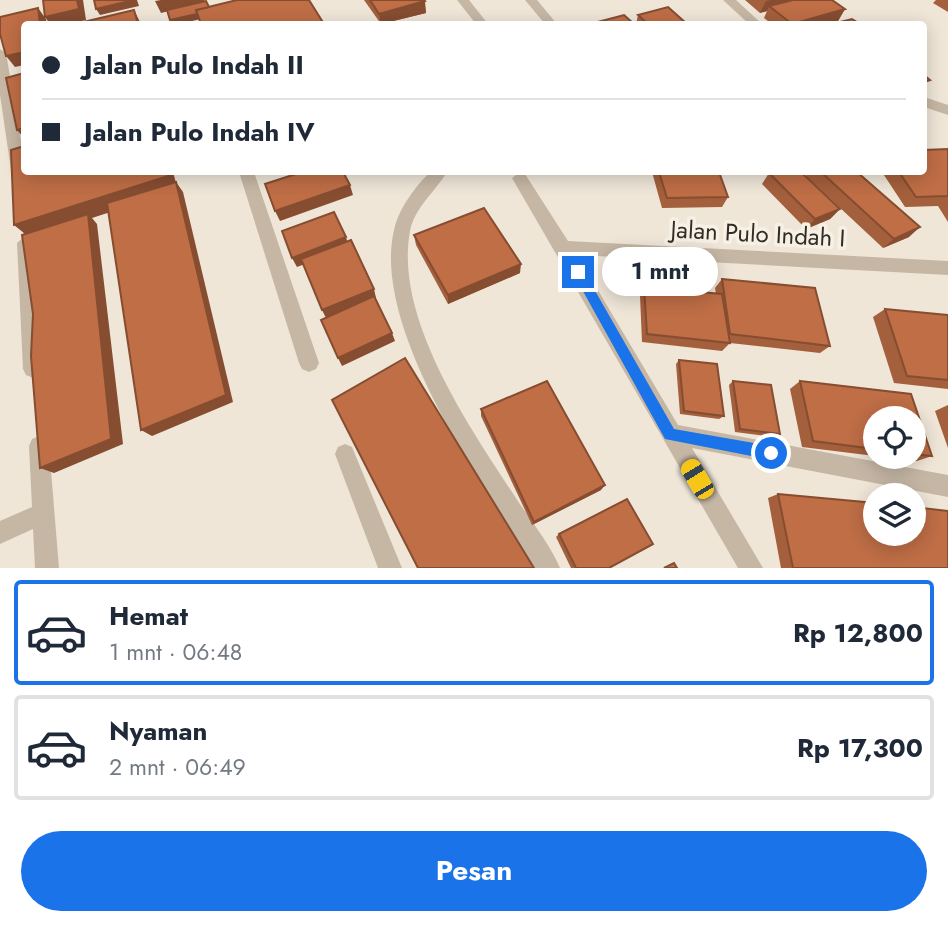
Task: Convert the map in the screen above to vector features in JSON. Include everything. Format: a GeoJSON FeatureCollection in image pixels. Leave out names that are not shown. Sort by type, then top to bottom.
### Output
{"type":"FeatureCollection","features":[{"type":"Feature","properties":{"kind":"street"},"geometry":{"type":"LineString","coordinates":[[463,0],[480,21]]}},
{"type":"Feature","properties":{"kind":"street"},"geometry":{"type":"LineString","coordinates":[[531,0],[548,21]]}},
{"type":"Feature","properties":{"kind":"street"},"geometry":{"type":"LineString","coordinates":[[729,0],[754,21]]}},
{"type":"Feature","properties":{"kind":"street"},"geometry":{"type":"LineString","coordinates":[[0,52],[18,153],[21,194]]}},
{"type":"Feature","properties":{"kind":"street"},"geometry":{"type":"LineString","coordinates":[[927,103],[948,110]]}},
{"type":"Feature","properties":{"kind":"street"},"geometry":{"type":"LineString","coordinates":[[247,175],[309,363]]}},
{"type":"Feature","properties":{"kind":"street"},"geometry":{"type":"LineString","coordinates":[[437,175],[416,200],[402,231],[399,263],[407,310],[439,388],[548,568]]}},
{"type":"Feature","properties":{"kind":"street"},"geometry":{"type":"LineString","coordinates":[[520,178],[565,248],[670,435],[751,568]]}},
{"type":"Feature","properties":{"kind":"street"},"geometry":{"type":"LineString","coordinates":[[23,222],[35,388]]}},
{"type":"Feature","properties":{"kind":"street","name":"Jalan Pulo Indah I"},"geometry":{"type":"LineString","coordinates":[[565,248],[948,268]]}},
{"type":"Feature","properties":{"kind":"street"},"geometry":{"type":"LineString","coordinates":[[38,430],[47,568]]}},
{"type":"Feature","properties":{"kind":"street"},"geometry":{"type":"LineString","coordinates":[[670,435],[948,486]]}},
{"type":"Feature","properties":{"kind":"street"},"geometry":{"type":"LineString","coordinates":[[345,454],[390,568]]}},
{"type":"Feature","properties":{"kind":"street"},"geometry":{"type":"LineString","coordinates":[[0,533],[44,513]]}},
{"type":"Feature","properties":{"kind":"building"},"geometry":{"type":"Polygon","coordinates":[[[43,0],[77,0],[79,9],[45,17],[43,0]]]}},
{"type":"Feature","properties":{"kind":"building"},"geometry":{"type":"Polygon","coordinates":[[[94,0],[134,0],[96,9],[94,0]]]}},
{"type":"Feature","properties":{"kind":"building"},"geometry":{"type":"Polygon","coordinates":[[[237,0],[309,0],[322,21],[200,21],[196,10],[237,0]]]}},
{"type":"Feature","properties":{"kind":"building"},"geometry":{"type":"Polygon","coordinates":[[[370,0],[424,0],[425,1],[379,14],[370,0]]]}},
{"type":"Feature","properties":{"kind":"building"},"geometry":{"type":"Polygon","coordinates":[[[793,0],[832,0],[845,9],[803,21],[788,21],[769,6],[793,0]]]}},
{"type":"Feature","properties":{"kind":"building"},"geometry":{"type":"Polygon","coordinates":[[[206,1],[209,7],[196,10],[197,14],[170,20],[167,10],[206,1]]]}},
{"type":"Feature","properties":{"kind":"building"},"geometry":{"type":"Polygon","coordinates":[[[668,7],[684,21],[645,21],[638,15],[668,7]]]}},
{"type":"Feature","properties":{"kind":"building"},"geometry":{"type":"Polygon","coordinates":[[[38,8],[40,21],[21,21],[21,53],[6,56],[0,34],[0,17],[38,8]]]}},
{"type":"Feature","properties":{"kind":"building"},"geometry":{"type":"Polygon","coordinates":[[[134,10],[137,21],[88,21],[134,10]]]}},
{"type":"Feature","properties":{"kind":"building"},"geometry":{"type":"Polygon","coordinates":[[[624,15],[631,21],[601,21],[624,15]]]}},
{"type":"Feature","properties":{"kind":"building"},"geometry":{"type":"Polygon","coordinates":[[[21,74],[21,129],[17,130],[6,78],[21,74]]]}},
{"type":"Feature","properties":{"kind":"building"},"geometry":{"type":"Polygon","coordinates":[[[21,147],[21,175],[168,176],[14,225],[11,150],[21,147]]]}},
{"type":"Feature","properties":{"kind":"building"},"geometry":{"type":"Polygon","coordinates":[[[948,149],[948,196],[916,197],[901,175],[927,175],[927,150],[948,149]]]}},
{"type":"Feature","properties":{"kind":"building"},"geometry":{"type":"Polygon","coordinates":[[[293,175],[345,175],[350,185],[275,211],[265,184],[293,175]]]}},
{"type":"Feature","properties":{"kind":"building"},"geometry":{"type":"Polygon","coordinates":[[[660,175],[720,175],[728,197],[667,198],[660,175]]]}},
{"type":"Feature","properties":{"kind":"building"},"geometry":{"type":"Polygon","coordinates":[[[771,175],[804,175],[840,209],[815,219],[771,175]]]}},
{"type":"Feature","properties":{"kind":"building"},"geometry":{"type":"Polygon","coordinates":[[[824,175],[860,175],[920,227],[894,239],[824,175]]]}},
{"type":"Feature","properties":{"kind":"building"},"geometry":{"type":"Polygon","coordinates":[[[176,182],[226,395],[141,430],[107,203],[176,182]]]}},
{"type":"Feature","properties":{"kind":"building"},"geometry":{"type":"Polygon","coordinates":[[[484,208],[521,264],[448,295],[414,235],[484,208]]]}},
{"type":"Feature","properties":{"kind":"building"},"geometry":{"type":"Polygon","coordinates":[[[334,212],[346,237],[292,258],[282,231],[334,212]]]}},
{"type":"Feature","properties":{"kind":"building"},"geometry":{"type":"Polygon","coordinates":[[[88,214],[111,439],[40,468],[31,356],[33,314],[22,235],[88,214]]]}},
{"type":"Feature","properties":{"kind":"building"},"geometry":{"type":"Polygon","coordinates":[[[351,240],[374,289],[322,310],[301,259],[351,240]]]}},
{"type":"Feature","properties":{"kind":"building"},"geometry":{"type":"Polygon","coordinates":[[[722,279],[815,288],[830,346],[730,334],[722,279]]]}},
{"type":"Feature","properties":{"kind":"building"},"geometry":{"type":"Polygon","coordinates":[[[644,287],[722,294],[730,343],[647,334],[644,287]]]}},
{"type":"Feature","properties":{"kind":"building"},"geometry":{"type":"Polygon","coordinates":[[[374,296],[392,333],[338,358],[321,320],[374,296]]]}},
{"type":"Feature","properties":{"kind":"building"},"geometry":{"type":"Polygon","coordinates":[[[885,309],[948,315],[948,380],[907,376],[885,309]]]}},
{"type":"Feature","properties":{"kind":"building"},"geometry":{"type":"Polygon","coordinates":[[[405,358],[534,568],[418,568],[332,400],[405,358]]]}},
{"type":"Feature","properties":{"kind":"building"},"geometry":{"type":"Polygon","coordinates":[[[679,360],[717,364],[724,416],[684,411],[679,360]]]}},
{"type":"Feature","properties":{"kind":"building"},"geometry":{"type":"Polygon","coordinates":[[[547,381],[605,485],[534,522],[481,409],[547,381]]]}},
{"type":"Feature","properties":{"kind":"building"},"geometry":{"type":"Polygon","coordinates":[[[733,381],[771,385],[780,434],[740,429],[733,381]]]}},
{"type":"Feature","properties":{"kind":"building"},"geometry":{"type":"Polygon","coordinates":[[[800,381],[911,394],[915,406],[863,406],[863,447],[813,441],[800,381]]]}},
{"type":"Feature","properties":{"kind":"building"},"geometry":{"type":"Polygon","coordinates":[[[926,438],[932,456],[926,455],[926,438]]]}},
{"type":"Feature","properties":{"kind":"building"},"geometry":{"type":"Polygon","coordinates":[[[778,494],[863,502],[863,546],[926,546],[926,508],[948,511],[948,568],[793,568],[778,494]]]}},
{"type":"Feature","properties":{"kind":"building"},"geometry":{"type":"Polygon","coordinates":[[[627,499],[653,544],[609,568],[576,568],[559,534],[627,499]]]}},
{"type":"Feature","properties":{"kind":"building"},"geometry":{"type":"Polygon","coordinates":[[[674,563],[677,568],[664,568],[674,563]]]}},
{"type":"Feature","properties":{"kind":"route"},"geometry":{"type":"LineString","coordinates":[[578,272],[670,435],[771,453]]}}]}
